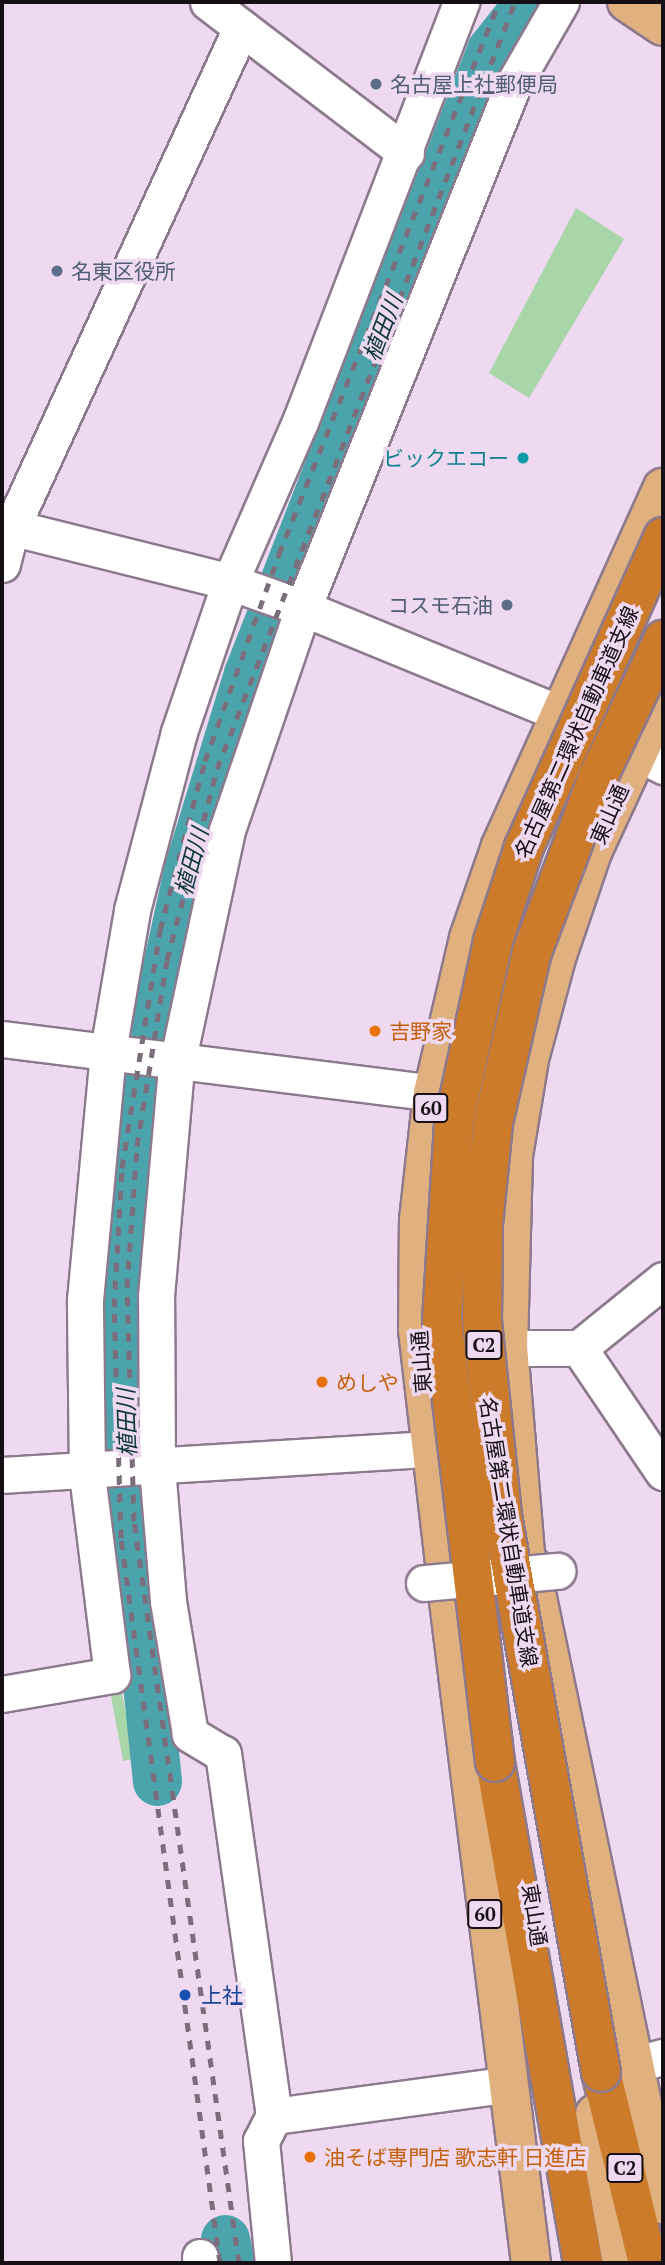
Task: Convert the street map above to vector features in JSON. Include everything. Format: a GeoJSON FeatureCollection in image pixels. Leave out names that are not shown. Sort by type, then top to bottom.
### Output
{"type":"FeatureCollection","features":[{"type":"Feature","properties":{"kind":"highway","name":"名古屋第二環状自動車道支線"},"geometry":{"type":"LineString","coordinates":[[512,1760],[442,1320],[454,1122],[493,941],[524,847],[663,537]]}},
{"type":"Feature","properties":{"kind":"highway","name":"名古屋第二環状自動車道支線"},"geometry":{"type":"LineString","coordinates":[[633,2064],[498,1487],[482,1321],[483,1224],[494,1123],[532,952],[598,777],[663,640]]}},
{"type":"Feature","properties":{"kind":"highway"},"geometry":{"type":"LineString","coordinates":[[512,1760],[562,2263]]}},
{"type":"Feature","properties":{"kind":"highway"},"geometry":{"type":"LineString","coordinates":[[512,1760],[583,2263]]}},
{"type":"Feature","properties":{"kind":"highway"},"geometry":{"type":"LineString","coordinates":[[633,2064],[633,2263]]}},
{"type":"Feature","properties":{"kind":"highway","name":"C2"},"geometry":{"type":"LineString","coordinates":[[633,2064],[648,2263]]}},
{"type":"Feature","properties":{"kind":"main road"},"geometry":{"type":"LineString","coordinates":[[627,2],[663,26]]}},
{"type":"Feature","properties":{"kind":"main road","name":"東山通"},"geometry":{"type":"LineString","coordinates":[[622,2263],[512,1760],[434,1573],[428,1449],[418,1330],[419,1234],[433,1093],[469,938],[556,712],[663,488]]}},
{"type":"Feature","properties":{"kind":"main road","name":"東山通"},"geometry":{"type":"LineString","coordinates":[[592,2263],[512,1760],[527,1548],[508,1348],[505,1263],[528,1059],[592,852],[650,759],[663,698]]}},
{"type":"Feature","properties":{"kind":"main road","name":"60"},"geometry":{"type":"LineString","coordinates":[[527,1548],[663,2204]]}},
{"type":"Feature","properties":{"kind":"main road","name":"60"},"geometry":{"type":"LineString","coordinates":[[434,1573],[531,2263]]}},
{"type":"Feature","properties":{"kind":"street"},"geometry":{"type":"LineString","coordinates":[[208,2],[407,153]]}},
{"type":"Feature","properties":{"kind":"street"},"geometry":{"type":"LineString","coordinates":[[273,2263],[261,2141],[274,2116],[223,1754],[190,1734],[168,1601],[123,1469],[85,1300],[146,1057],[227,830],[271,597],[407,153],[461,2]]}},
{"type":"Feature","properties":{"kind":"street"},"geometry":{"type":"LineString","coordinates":[[2,1694],[112,1675],[123,1469],[156,1296],[146,1057],[135,897],[178,732],[271,597],[469,197],[513,85],[561,2]]}},
{"type":"Feature","properties":{"kind":"street"},"geometry":{"type":"LineString","coordinates":[[2,564],[7,526],[241,28]]}},
{"type":"Feature","properties":{"kind":"street"},"geometry":{"type":"LineString","coordinates":[[7,526],[271,597],[556,712],[650,759]]}},
{"type":"Feature","properties":{"kind":"street"},"geometry":{"type":"LineString","coordinates":[[2,1040],[433,1093]]}},
{"type":"Feature","properties":{"kind":"street"},"geometry":{"type":"LineString","coordinates":[[508,1348],[579,1348],[663,1280]]}},
{"type":"Feature","properties":{"kind":"street"},"geometry":{"type":"LineString","coordinates":[[579,1348],[662,1466]]}},
{"type":"Feature","properties":{"kind":"street"},"geometry":{"type":"LineString","coordinates":[[2,1475],[428,1449]]}},
{"type":"Feature","properties":{"kind":"street"},"geometry":{"type":"LineString","coordinates":[[434,1573],[557,1571]]}},
{"type":"Feature","properties":{"kind":"street"},"geometry":{"type":"LineString","coordinates":[[274,2116],[504,2085]]}},
{"type":"Feature","properties":{"kind":"green space"},"geometry":{"type":"Polygon","coordinates":[[[576,208],[624,239],[529,398],[489,373],[576,208]]]}},
{"type":"Feature","properties":{"kind":"green space"},"geometry":{"type":"Polygon","coordinates":[[[121,1689],[135,1759],[123,1761],[110,1691],[121,1689]]]}},
{"type":"Feature","properties":{"kind":"waterway","name":"植田川"},"geometry":{"type":"LineString","coordinates":[[157,1781],[130,1518],[125,1344],[136,1181],[161,994],[188,870],[248,674],[491,50],[529,2]]}},
{"type":"Feature","properties":{"kind":"waterway","name":"植田川"},"geometry":{"type":"LineString","coordinates":[[225,2239],[230,2263]]}},
{"type":"Feature","properties":{"kind":"railway"},"geometry":{"type":"LineString","coordinates":[[220,2263],[121,1538],[114,1307],[122,1168],[160,930],[205,761],[279,554],[499,2]]}},
{"type":"Feature","properties":{"kind":"railway"},"geometry":{"type":"LineString","coordinates":[[239,2263],[134,1521],[127,1287],[137,1146],[167,960],[217,769],[515,2]]}},
{"type":"Feature","properties":{"kind":"place","name":"名古屋上社郵便局"},"geometry":{"type":"Point","coordinates":[376,84]}},
{"type":"Feature","properties":{"kind":"place","name":"名東区役所"},"geometry":{"type":"Point","coordinates":[57,271]}},
{"type":"Feature","properties":{"kind":"place","name":"ビックエコー"},"geometry":{"type":"Point","coordinates":[523,458]}},
{"type":"Feature","properties":{"kind":"place","name":"コスモ石油"},"geometry":{"type":"Point","coordinates":[507,605]}},
{"type":"Feature","properties":{"kind":"place","name":"吉野家"},"geometry":{"type":"Point","coordinates":[375,1031]}},
{"type":"Feature","properties":{"kind":"place","name":"めしや"},"geometry":{"type":"Point","coordinates":[322,1382]}},
{"type":"Feature","properties":{"kind":"place","name":"上社"},"geometry":{"type":"Point","coordinates":[185,1995]}},
{"type":"Feature","properties":{"kind":"place","name":"油そば専門店 歌志軒 日進店"},"geometry":{"type":"Point","coordinates":[310,2157]}}]}
